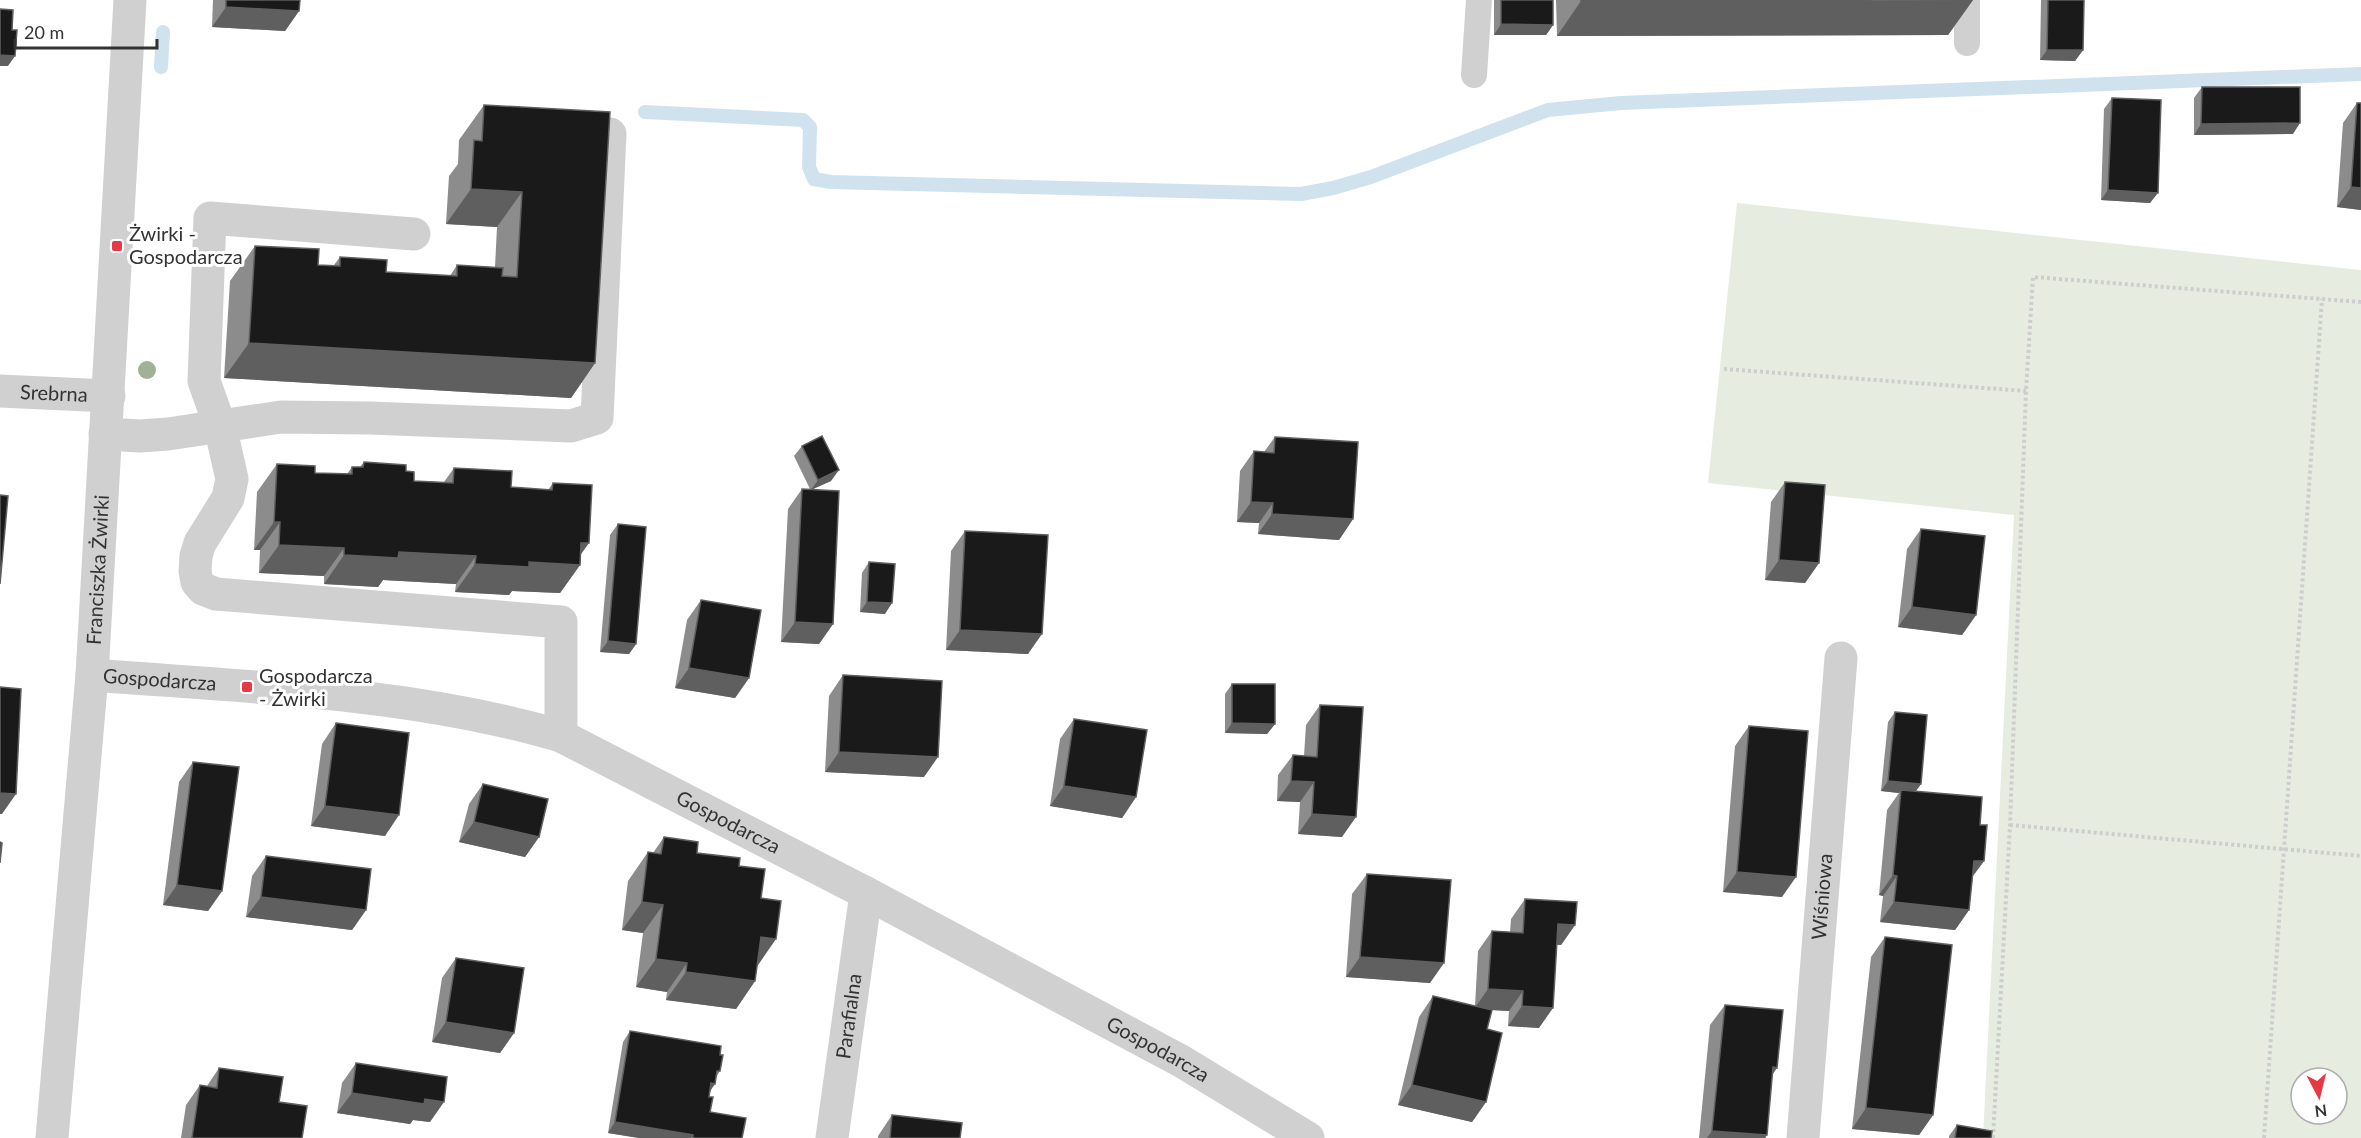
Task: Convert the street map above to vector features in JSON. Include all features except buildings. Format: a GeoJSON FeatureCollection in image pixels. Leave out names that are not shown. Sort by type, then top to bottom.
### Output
{"type":"FeatureCollection","features":[{"type":"Feature","properties":{"kind":"street","name":"Franciszka Żwirki"},"geometry":{"type":"LineString","coordinates":[[51,1138],[92,675],[130,0]]}},
{"type":"Feature","properties":{"kind":"street"},"geometry":{"type":"LineString","coordinates":[[105,434],[140,436],[265,418],[370,418],[571,426],[597,418],[610,134]]}},
{"type":"Feature","properties":{"kind":"street"},"geometry":{"type":"LineString","coordinates":[[414,234],[210,218],[204,381],[220,426],[232,479],[228,498],[200,543],[196,556],[197,582],[203,589],[216,594],[561,622],[561,736]]}},
{"type":"Feature","properties":{"kind":"street","name":"Srebrna"},"geometry":{"type":"LineString","coordinates":[[0,391],[109,396]]}},
{"type":"Feature","properties":{"kind":"street","name":"Wiśniowa"},"geometry":{"type":"LineString","coordinates":[[1803,1138],[1841,658]]}},
{"type":"Feature","properties":{"kind":"street","name":"Gospodarcza"},"geometry":{"type":"LineString","coordinates":[[92,675],[247,687],[424,705],[511,721],[561,736],[866,893],[1181,1061],[1308,1138]]}},
{"type":"Feature","properties":{"kind":"street","name":"Parafialna"},"geometry":{"type":"LineString","coordinates":[[832,1138],[866,893]]}},
{"type":"Feature","properties":{"kind":"lane"},"geometry":{"type":"LineString","coordinates":[[1473,75],[1479,0]]}},
{"type":"Feature","properties":{"kind":"lane"},"geometry":{"type":"LineString","coordinates":[[1967,0],[1967,43]]}},
{"type":"Feature","properties":{"kind":"path"},"geometry":{"type":"LineString","coordinates":[[1993,1138],[2010,825],[2026,391],[2033,277],[2361,302]]}},
{"type":"Feature","properties":{"kind":"path"},"geometry":{"type":"LineString","coordinates":[[2264,1138],[2322,299]]}},
{"type":"Feature","properties":{"kind":"path"},"geometry":{"type":"LineString","coordinates":[[1724,369],[2026,391]]}},
{"type":"Feature","properties":{"kind":"path"},"geometry":{"type":"LineString","coordinates":[[2010,825],[2361,856]]}},
{"type":"Feature","properties":{"kind":"shaded area"},"geometry":{"type":"Polygon","coordinates":[[[1737,203],[2361,270],[2361,1138],[1983,1138],[2014,515],[1708,483],[1737,203]]]}},
{"type":"Feature","properties":{"kind":"waterway"},"geometry":{"type":"LineString","coordinates":[[161,67],[163,32]]}},
{"type":"Feature","properties":{"kind":"waterway"},"geometry":{"type":"LineString","coordinates":[[645,112],[803,120],[810,127],[809,167],[814,179],[831,182],[1301,194],[1371,177],[1548,110],[1621,103],[2361,74]]}},
{"type":"Feature","properties":{"kind":"place","name":"Żwirki - Gospodarcza"},"geometry":{"type":"Point","coordinates":[117,246]}},
{"type":"Feature","properties":{"kind":"place","name":"Gospodarcza - Żwirki"},"geometry":{"type":"Point","coordinates":[247,687]}}]}
